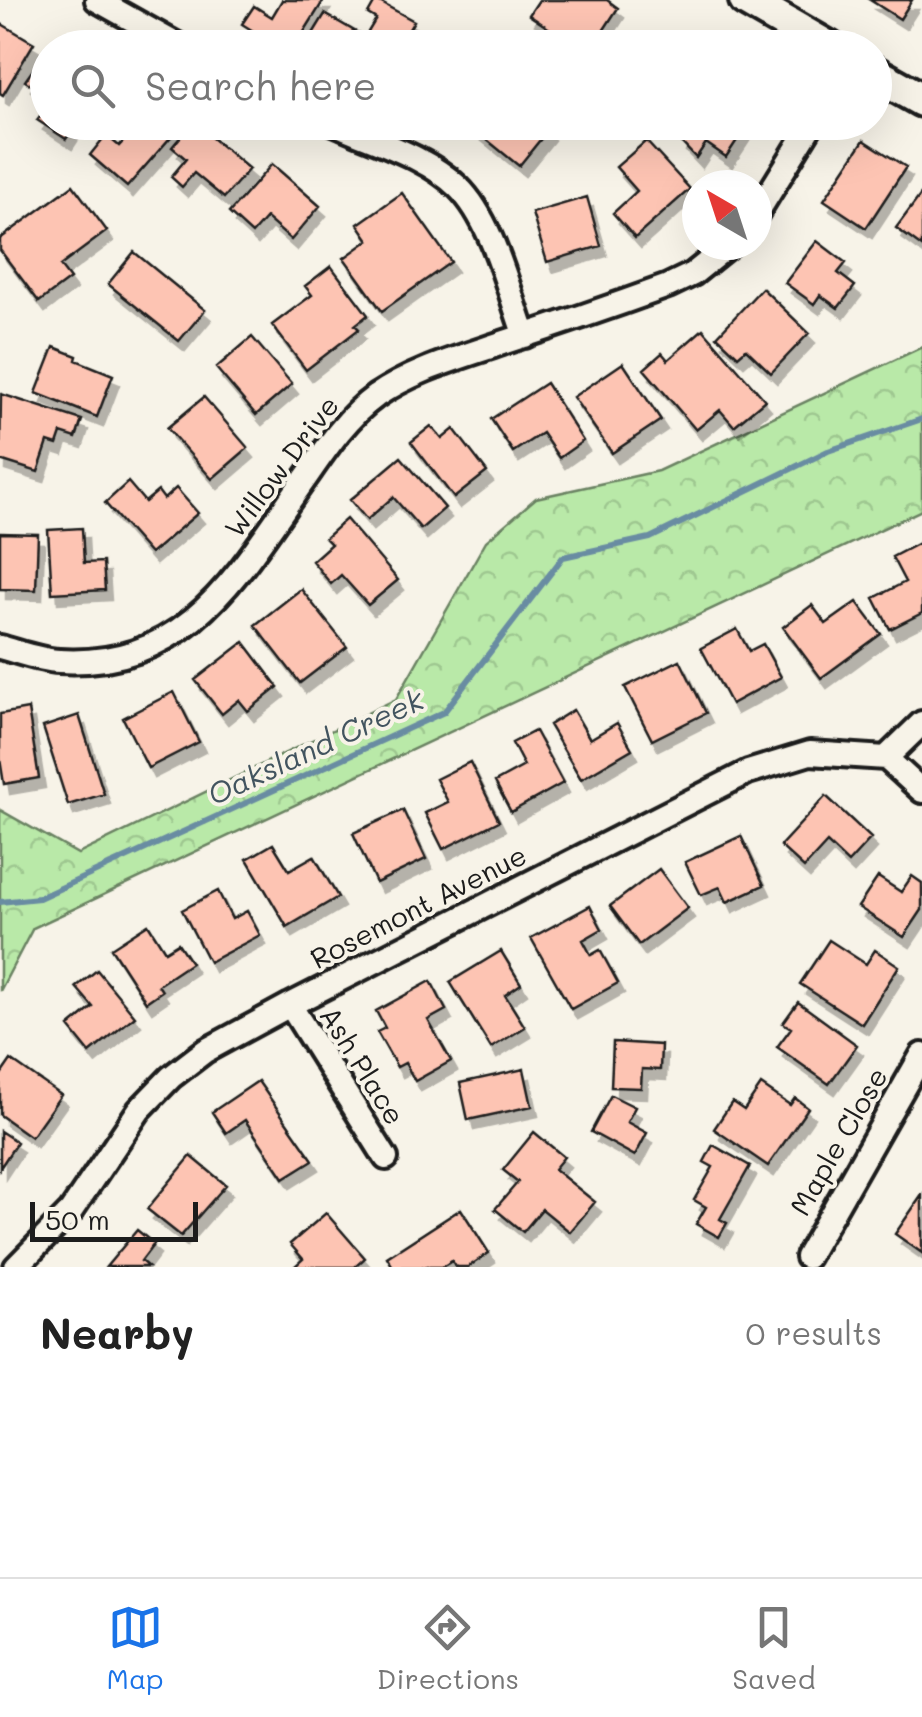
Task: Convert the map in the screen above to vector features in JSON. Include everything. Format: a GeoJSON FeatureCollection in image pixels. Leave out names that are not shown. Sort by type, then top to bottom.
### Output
{"type":"FeatureCollection","features":[{"type":"Feature","properties":{"kind":"street"},"geometry":{"type":"LineString","coordinates":[[97,0],[150,30]]}},
{"type":"Feature","properties":{"kind":"street"},"geometry":{"type":"LineString","coordinates":[[746,0],[798,30]]}},
{"type":"Feature","properties":{"kind":"street"},"geometry":{"type":"LineString","coordinates":[[892,83],[922,100]]}},
{"type":"Feature","properties":{"kind":"street"},"geometry":{"type":"LineString","coordinates":[[372,140],[431,167],[457,186],[484,224],[525,336]]}},
{"type":"Feature","properties":{"kind":"street"},"geometry":{"type":"LineString","coordinates":[[772,188],[802,140]]}},
{"type":"Feature","properties":{"kind":"street","name":"Willow Drive"},"geometry":{"type":"LineString","coordinates":[[0,647],[56,661],[94,661],[150,647],[178,632],[203,613],[238,572],[336,435],[375,397],[424,370],[668,286],[711,260]]}},
{"type":"Feature","properties":{"kind":"street"},"geometry":{"type":"LineString","coordinates":[[922,723],[886,758],[922,792]]}},
{"type":"Feature","properties":{"kind":"street","name":"Rosemont Avenue"},"geometry":{"type":"LineString","coordinates":[[16,1267],[71,1211],[139,1110],[205,1051],[748,772],[810,753],[886,758]]}},
{"type":"Feature","properties":{"kind":"street","name":"Ash Place"},"geometry":{"type":"LineString","coordinates":[[290,1005],[386,1158]]}},
{"type":"Feature","properties":{"kind":"street","name":"Maple Close"},"geometry":{"type":"LineString","coordinates":[[807,1257],[922,1055]]}},
{"type":"Feature","properties":{"kind":"green space"},"geometry":{"type":"Polygon","coordinates":[[[922,347],[922,510],[33,928],[0,991],[0,810],[78,854],[396,699],[486,541],[536,498],[658,471],[922,347]]]}},
{"type":"Feature","properties":{"kind":"building"},"geometry":{"type":"Polygon","coordinates":[[[282,0],[324,0],[305,30],[252,30],[242,24],[254,6],[272,17],[282,0]]]}},
{"type":"Feature","properties":{"kind":"building"},"geometry":{"type":"Polygon","coordinates":[[[376,0],[414,21],[409,30],[369,30],[376,19],[368,14],[376,0]]]}},
{"type":"Feature","properties":{"kind":"building"},"geometry":{"type":"Polygon","coordinates":[[[539,0],[607,0],[618,8],[604,30],[551,30],[529,15],[539,0]]]}},
{"type":"Feature","properties":{"kind":"building"},"geometry":{"type":"Polygon","coordinates":[[[870,0],[912,0],[900,19],[870,0]]]}},
{"type":"Feature","properties":{"kind":"building"},"geometry":{"type":"Polygon","coordinates":[[[325,14],[353,30],[315,30],[325,14]]]}},
{"type":"Feature","properties":{"kind":"building"},"geometry":{"type":"Polygon","coordinates":[[[0,23],[30,41],[30,50],[3,95],[0,23]]]}},
{"type":"Feature","properties":{"kind":"building"},"geometry":{"type":"Polygon","coordinates":[[[102,140],[112,140],[119,146],[125,140],[168,140],[127,187],[90,155],[102,140]]]}},
{"type":"Feature","properties":{"kind":"building"},"geometry":{"type":"Polygon","coordinates":[[[178,140],[214,140],[249,169],[224,198],[194,173],[182,187],[171,177],[186,159],[172,147],[178,140]]]}},
{"type":"Feature","properties":{"kind":"building"},"geometry":{"type":"Polygon","coordinates":[[[487,140],[540,140],[519,166],[487,140]]]}},
{"type":"Feature","properties":{"kind":"building"},"geometry":{"type":"Polygon","coordinates":[[[737,140],[726,157],[706,143],[696,158],[680,141],[737,140]]]}},
{"type":"Feature","properties":{"kind":"building"},"geometry":{"type":"Polygon","coordinates":[[[864,140],[906,167],[866,228],[824,200],[864,140]]]}},
{"type":"Feature","properties":{"kind":"building"},"geometry":{"type":"Polygon","coordinates":[[[646,141],[682,180],[682,196],[635,238],[613,213],[637,191],[616,167],[646,141]]]}},
{"type":"Feature","properties":{"kind":"building"},"geometry":{"type":"Polygon","coordinates":[[[272,164],[320,206],[291,240],[266,218],[252,234],[229,213],[272,164]]]}},
{"type":"Feature","properties":{"kind":"building"},"geometry":{"type":"Polygon","coordinates":[[[73,185],[107,231],[60,266],[70,279],[39,302],[0,250],[0,239],[73,185]]]}},
{"type":"Feature","properties":{"kind":"building"},"geometry":{"type":"Polygon","coordinates":[[[402,193],[451,262],[382,311],[344,258],[369,240],[358,224],[402,193]]]}},
{"type":"Feature","properties":{"kind":"building"},"geometry":{"type":"Polygon","coordinates":[[[922,193],[922,247],[896,228],[922,193]]]}},
{"type":"Feature","properties":{"kind":"building"},"geometry":{"type":"Polygon","coordinates":[[[587,197],[601,246],[547,262],[532,213],[587,197]]]}},
{"type":"Feature","properties":{"kind":"building"},"geometry":{"type":"Polygon","coordinates":[[[817,241],[846,263],[838,273],[855,286],[838,308],[820,295],[814,304],[785,283],[817,241]]]}},
{"type":"Feature","properties":{"kind":"building"},"geometry":{"type":"Polygon","coordinates":[[[134,252],[205,310],[179,341],[108,284],[134,252]]]}},
{"type":"Feature","properties":{"kind":"building"},"geometry":{"type":"Polygon","coordinates":[[[331,266],[368,315],[355,325],[359,329],[306,370],[272,325],[312,295],[305,286],[331,266]]]}},
{"type":"Feature","properties":{"kind":"building"},"geometry":{"type":"Polygon","coordinates":[[[762,288],[809,333],[771,373],[746,349],[738,356],[717,336],[762,288]]]}},
{"type":"Feature","properties":{"kind":"building"},"geometry":{"type":"Polygon","coordinates":[[[703,329],[765,400],[734,426],[720,410],[696,430],[644,369],[662,353],[668,360],[703,329]]]}},
{"type":"Feature","properties":{"kind":"building"},"geometry":{"type":"Polygon","coordinates":[[[252,337],[292,384],[256,415],[216,368],[252,337]]]}},
{"type":"Feature","properties":{"kind":"building"},"geometry":{"type":"Polygon","coordinates":[[[54,347],[113,375],[97,417],[36,393],[54,347]]]}},
{"type":"Feature","properties":{"kind":"building"},"geometry":{"type":"Polygon","coordinates":[[[623,363],[661,420],[612,453],[573,397],[623,363]]]}},
{"type":"Feature","properties":{"kind":"building"},"geometry":{"type":"Polygon","coordinates":[[[546,383],[583,441],[559,458],[542,433],[513,452],[491,419],[546,383]]]}},
{"type":"Feature","properties":{"kind":"building"},"geometry":{"type":"Polygon","coordinates":[[[1,394],[82,420],[76,438],[61,433],[57,445],[48,442],[38,472],[0,460],[1,394]]]}},
{"type":"Feature","properties":{"kind":"building"},"geometry":{"type":"Polygon","coordinates":[[[204,397],[248,448],[212,479],[167,428],[204,397]]]}},
{"type":"Feature","properties":{"kind":"building"},"geometry":{"type":"Polygon","coordinates":[[[431,426],[442,439],[454,429],[487,472],[454,498],[411,442],[431,426]]]}},
{"type":"Feature","properties":{"kind":"building"},"geometry":{"type":"Polygon","coordinates":[[[401,457],[445,508],[421,529],[393,497],[367,520],[350,500],[401,457]]]}},
{"type":"Feature","properties":{"kind":"building"},"geometry":{"type":"Polygon","coordinates":[[[128,482],[145,502],[158,491],[164,499],[176,488],[198,513],[150,554],[105,503],[128,482]]]}},
{"type":"Feature","properties":{"kind":"building"},"geometry":{"type":"Polygon","coordinates":[[[346,519],[398,580],[368,605],[341,575],[331,584],[312,561],[331,544],[325,538],[346,519]]]}},
{"type":"Feature","properties":{"kind":"building"},"geometry":{"type":"Polygon","coordinates":[[[82,528],[84,563],[103,562],[105,590],[52,593],[48,530],[82,528]]]}},
{"type":"Feature","properties":{"kind":"building"},"geometry":{"type":"Polygon","coordinates":[[[0,533],[38,534],[36,590],[0,589],[0,533]]]}},
{"type":"Feature","properties":{"kind":"building"},"geometry":{"type":"Polygon","coordinates":[[[919,543],[922,613],[890,629],[874,598],[905,582],[892,557],[919,543]]]}},
{"type":"Feature","properties":{"kind":"building"},"geometry":{"type":"Polygon","coordinates":[[[301,589],[347,647],[300,683],[255,625],[301,589]]]}},
{"type":"Feature","properties":{"kind":"building"},"geometry":{"type":"Polygon","coordinates":[[[857,602],[881,634],[821,678],[783,627],[812,605],[826,624],[857,602]]]}},
{"type":"Feature","properties":{"kind":"building"},"geometry":{"type":"Polygon","coordinates":[[[737,629],[749,651],[763,644],[781,677],[731,704],[701,648],[737,629]]]}},
{"type":"Feature","properties":{"kind":"building"},"geometry":{"type":"Polygon","coordinates":[[[244,642],[278,687],[248,711],[239,700],[222,714],[195,680],[244,642]]]}},
{"type":"Feature","properties":{"kind":"building"},"geometry":{"type":"Polygon","coordinates":[[[680,660],[706,713],[652,740],[625,687],[680,660]]]}},
{"type":"Feature","properties":{"kind":"building"},"geometry":{"type":"Polygon","coordinates":[[[174,692],[199,742],[148,768],[123,718],[174,692]]]}},
{"type":"Feature","properties":{"kind":"building"},"geometry":{"type":"Polygon","coordinates":[[[28,709],[39,778],[4,784],[0,714],[28,709]]]}},
{"type":"Feature","properties":{"kind":"building"},"geometry":{"type":"Polygon","coordinates":[[[573,710],[590,739],[617,723],[632,749],[581,779],[549,725],[573,710]]]}},
{"type":"Feature","properties":{"kind":"building"},"geometry":{"type":"Polygon","coordinates":[[[79,715],[104,794],[68,805],[43,727],[79,715]]]}},
{"type":"Feature","properties":{"kind":"building"},"geometry":{"type":"Polygon","coordinates":[[[535,731],[563,783],[511,812],[495,782],[524,766],[512,743],[535,731]]]}},
{"type":"Feature","properties":{"kind":"building"},"geometry":{"type":"Polygon","coordinates":[[[470,762],[499,821],[443,849],[425,813],[448,802],[436,779],[470,762]]]}},
{"type":"Feature","properties":{"kind":"building"},"geometry":{"type":"Polygon","coordinates":[[[826,796],[871,838],[848,863],[827,843],[804,868],[780,846],[826,796]]]}},
{"type":"Feature","properties":{"kind":"building"},"geometry":{"type":"Polygon","coordinates":[[[403,810],[426,859],[376,883],[353,833],[403,810]]]}},
{"type":"Feature","properties":{"kind":"building"},"geometry":{"type":"Polygon","coordinates":[[[741,836],[764,885],[727,902],[720,887],[701,895],[685,862],[741,836]]]}},
{"type":"Feature","properties":{"kind":"building"},"geometry":{"type":"Polygon","coordinates":[[[273,844],[289,870],[314,856],[338,897],[287,927],[247,859],[273,844]]]}},
{"type":"Feature","properties":{"kind":"building"},"geometry":{"type":"Polygon","coordinates":[[[659,869],[688,908],[639,945],[610,906],[659,869]]]}},
{"type":"Feature","properties":{"kind":"building"},"geometry":{"type":"Polygon","coordinates":[[[912,876],[922,883],[922,910],[904,937],[858,907],[878,877],[901,892],[912,876]]]}},
{"type":"Feature","properties":{"kind":"building"},"geometry":{"type":"Polygon","coordinates":[[[218,891],[232,919],[247,911],[260,935],[209,962],[182,910],[218,891]]]}},
{"type":"Feature","properties":{"kind":"building"},"geometry":{"type":"Polygon","coordinates":[[[590,906],[602,929],[583,940],[591,955],[600,950],[618,983],[571,1009],[531,938],[590,906]]]}},
{"type":"Feature","properties":{"kind":"building"},"geometry":{"type":"Polygon","coordinates":[[[148,924],[165,951],[178,943],[191,963],[158,985],[162,991],[146,1002],[111,948],[148,924]]]}},
{"type":"Feature","properties":{"kind":"building"},"geometry":{"type":"Polygon","coordinates":[[[829,940],[866,964],[875,950],[899,966],[862,1024],[800,984],[829,940]]]}},
{"type":"Feature","properties":{"kind":"building"},"geometry":{"type":"Polygon","coordinates":[[[501,951],[521,984],[505,995],[525,1027],[491,1048],[450,982],[501,951]]]}},
{"type":"Feature","properties":{"kind":"building"},"geometry":{"type":"Polygon","coordinates":[[[97,970],[135,1016],[90,1053],[69,1027],[93,1007],[76,987],[97,970]]]}},
{"type":"Feature","properties":{"kind":"building"},"geometry":{"type":"Polygon","coordinates":[[[431,981],[446,1010],[428,1020],[451,1061],[415,1081],[405,1063],[397,1067],[377,1032],[385,1028],[376,1011],[431,981]]]}},
{"type":"Feature","properties":{"kind":"building"},"geometry":{"type":"Polygon","coordinates":[[[798,1002],[857,1045],[829,1084],[777,1047],[791,1028],[783,1023],[798,1002]]]}},
{"type":"Feature","properties":{"kind":"building"},"geometry":{"type":"Polygon","coordinates":[[[613,1042],[661,1045],[660,1070],[642,1069],[641,1088],[611,1087],[613,1042]]]}},
{"type":"Feature","properties":{"kind":"building"},"geometry":{"type":"Polygon","coordinates":[[[11,1060],[61,1095],[31,1137],[0,1115],[0,1076],[11,1060]]]}},
{"type":"Feature","properties":{"kind":"building"},"geometry":{"type":"Polygon","coordinates":[[[524,1069],[532,1106],[468,1120],[460,1083],[524,1069]]]}},
{"type":"Feature","properties":{"kind":"building"},"geometry":{"type":"Polygon","coordinates":[[[258,1081],[313,1160],[284,1178],[245,1120],[226,1133],[212,1112],[258,1081]]]}},
{"type":"Feature","properties":{"kind":"building"},"geometry":{"type":"Polygon","coordinates":[[[761,1085],[790,1105],[795,1098],[808,1108],[768,1166],[714,1129],[732,1102],[744,1110],[761,1085]]]}},
{"type":"Feature","properties":{"kind":"building"},"geometry":{"type":"Polygon","coordinates":[[[611,1095],[635,1107],[627,1122],[647,1133],[635,1156],[591,1132],[611,1095]]]}},
{"type":"Feature","properties":{"kind":"building"},"geometry":{"type":"Polygon","coordinates":[[[0,1131],[17,1142],[0,1168],[0,1131]]]}},
{"type":"Feature","properties":{"kind":"building"},"geometry":{"type":"Polygon","coordinates":[[[534,1132],[564,1157],[554,1169],[595,1202],[570,1232],[542,1209],[523,1232],[495,1209],[518,1182],[503,1170],[534,1132]]]}},
{"type":"Feature","properties":{"kind":"building"},"geometry":{"type":"Polygon","coordinates":[[[713,1145],[750,1166],[720,1219],[727,1223],[719,1237],[696,1224],[706,1207],[694,1200],[713,1167],[704,1162],[713,1145]]]}},
{"type":"Feature","properties":{"kind":"building"},"geometry":{"type":"Polygon","coordinates":[[[191,1156],[226,1185],[181,1236],[147,1209],[191,1156]]]}},
{"type":"Feature","properties":{"kind":"building"},"geometry":{"type":"Polygon","coordinates":[[[922,1195],[922,1253],[895,1234],[922,1195]]]}},
{"type":"Feature","properties":{"kind":"building"},"geometry":{"type":"Polygon","coordinates":[[[461,1209],[489,1253],[468,1267],[456,1267],[452,1261],[442,1267],[393,1267],[387,1257],[461,1209]]]}},
{"type":"Feature","properties":{"kind":"building"},"geometry":{"type":"Polygon","coordinates":[[[326,1213],[365,1258],[355,1267],[294,1267],[303,1259],[290,1244],[326,1213]]]}},
{"type":"Feature","properties":{"kind":"building"},"geometry":{"type":"Polygon","coordinates":[[[137,1230],[154,1244],[141,1261],[148,1267],[106,1267],[137,1230]]]}},
{"type":"Feature","properties":{"kind":"waterway","name":"Oaksland Creek"},"geometry":{"type":"LineString","coordinates":[[0,902],[39,898],[444,712],[563,557],[650,538],[828,451],[922,419]]}}]}
